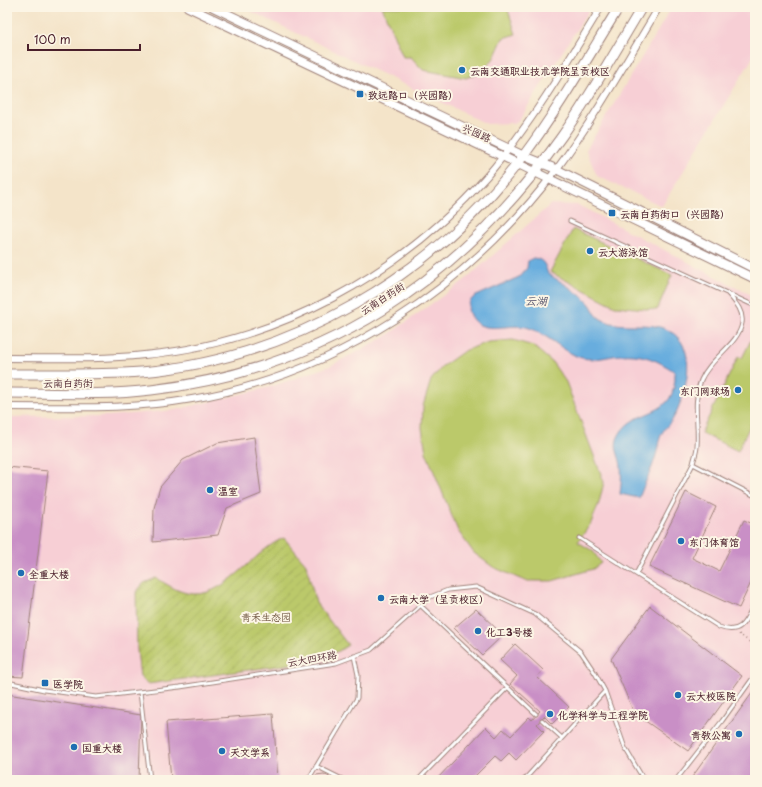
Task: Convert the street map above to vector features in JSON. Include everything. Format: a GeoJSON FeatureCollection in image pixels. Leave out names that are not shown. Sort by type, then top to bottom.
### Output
{"type":"FeatureCollection","features":[{"type":"Feature","properties":{"kind":"main road","name":"兴园路"},"geometry":{"type":"LineString","coordinates":[[188,7],[502,156],[521,159],[556,169],[755,269]]}},
{"type":"Feature","properties":{"kind":"main road","name":"兴园路"},"geometry":{"type":"LineString","coordinates":[[213,7],[508,148],[535,171],[755,279]]}},
{"type":"Feature","properties":{"kind":"main road","name":"云南白药街"},"geometry":{"type":"LineString","coordinates":[[7,374],[142,372],[226,357],[265,346],[306,330],[380,290],[446,240],[470,216],[521,159],[567,93],[619,7]]}},
{"type":"Feature","properties":{"kind":"main road","name":"云南白药街"},"geometry":{"type":"LineString","coordinates":[[7,393],[149,391],[217,379],[254,370],[302,353],[353,329],[395,303],[436,273],[475,238],[508,204],[541,164],[581,107],[642,7]]}},
{"type":"Feature","properties":{"kind":"street"},"geometry":{"type":"LineString","coordinates":[[7,358],[144,356],[189,349],[233,339],[277,324],[324,303],[364,281],[398,257],[456,208],[487,175],[550,90],[601,7]]}},
{"type":"Feature","properties":{"kind":"street"},"geometry":{"type":"LineString","coordinates":[[7,407],[110,407],[147,405],[192,399],[239,389],[288,373],[336,354],[381,328],[427,297],[464,267],[493,240],[549,178],[578,140],[659,7]]}},
{"type":"Feature","properties":{"kind":"lane"},"geometry":{"type":"LineString","coordinates":[[570,221],[755,306]]}},
{"type":"Feature","properties":{"kind":"lane"},"geometry":{"type":"LineString","coordinates":[[636,574],[693,464],[697,446],[695,409],[697,392],[702,378],[712,362],[737,336],[742,322],[740,308],[727,292]]}},
{"type":"Feature","properties":{"kind":"lane"},"geometry":{"type":"LineString","coordinates":[[693,464],[755,496]]}},
{"type":"Feature","properties":{"kind":"lane"},"geometry":{"type":"LineString","coordinates":[[579,538],[719,627],[727,630],[734,630],[746,621],[755,602]]}},
{"type":"Feature","properties":{"kind":"lane","name":"云大四环路"},"geometry":{"type":"LineString","coordinates":[[7,682],[44,690],[96,697],[140,692],[336,663],[371,650],[430,597],[448,590],[476,586],[535,614],[581,652],[596,673],[625,748],[644,780]]}},
{"type":"Feature","properties":{"kind":"lane"},"geometry":{"type":"LineString","coordinates":[[420,605],[536,714]]}},
{"type":"Feature","properties":{"kind":"lane"},"geometry":{"type":"LineString","coordinates":[[308,780],[357,698],[358,675],[354,656]]}},
{"type":"Feature","properties":{"kind":"lane"},"geometry":{"type":"LineString","coordinates":[[676,780],[722,721],[755,675]]}},
{"type":"Feature","properties":{"kind":"lane"},"geometry":{"type":"LineString","coordinates":[[418,780],[508,687]]}},
{"type":"Feature","properties":{"kind":"lane"},"geometry":{"type":"LineString","coordinates":[[524,780],[604,691]]}},
{"type":"Feature","properties":{"kind":"lane"},"geometry":{"type":"LineString","coordinates":[[140,692],[150,780]]}},
{"type":"Feature","properties":{"kind":"lane"},"geometry":{"type":"LineString","coordinates":[[542,720],[562,738]]}},
{"type":"Feature","properties":{"kind":"lane"},"geometry":{"type":"LineString","coordinates":[[316,766],[344,780]]}},
{"type":"Feature","properties":{"kind":"path"},"geometry":{"type":"LineString","coordinates":[[734,630],[755,646]]}},
{"type":"Feature","properties":{"kind":"shaded area","name":"云南交通职业技术学院呈贡校区"},"geometry":{"type":"Polygon","coordinates":[[[242,7],[591,7],[519,120],[514,123],[487,124],[242,7]]]}},
{"type":"Feature","properties":{"kind":"shaded area"},"geometry":{"type":"Polygon","coordinates":[[[672,7],[755,7],[755,54],[662,206],[597,176],[586,150],[672,7]]]}},
{"type":"Feature","properties":{"kind":"shaded area","name":"云南大学（呈贡校区）"},"geometry":{"type":"Polygon","coordinates":[[[551,204],[578,205],[755,297],[755,780],[7,780],[7,417],[109,416],[175,410],[270,387],[330,366],[385,337],[465,280],[551,204]]]}},
{"type":"Feature","properties":{"kind":"green space"},"geometry":{"type":"Polygon","coordinates":[[[382,7],[507,7],[516,34],[503,38],[494,58],[483,71],[466,78],[423,70],[411,57],[403,57],[382,7]]]}},
{"type":"Feature","properties":{"kind":"green space","name":"云大游泳馆"},"geometry":{"type":"Polygon","coordinates":[[[573,229],[672,275],[657,310],[615,306],[550,272],[573,229]]]}},
{"type":"Feature","properties":{"kind":"green space","name":"东门网球场"},"geometry":{"type":"Polygon","coordinates":[[[755,332],[755,415],[738,451],[701,433],[738,357],[742,358],[755,332]]]}},
{"type":"Feature","properties":{"kind":"green space"},"geometry":{"type":"Polygon","coordinates":[[[513,340],[533,346],[552,362],[566,382],[604,482],[599,503],[591,523],[578,542],[593,551],[601,563],[593,569],[552,581],[525,581],[493,567],[474,553],[458,531],[426,452],[422,428],[423,406],[431,380],[443,366],[464,351],[488,342],[513,340]]]}},
{"type":"Feature","properties":{"kind":"green space","name":"青禾生态园"},"geometry":{"type":"Polygon","coordinates":[[[284,538],[306,564],[316,603],[348,645],[339,651],[299,663],[148,684],[140,677],[137,650],[136,592],[144,583],[156,578],[175,589],[187,593],[201,594],[214,590],[238,573],[261,552],[284,538]]]}},
{"type":"Feature","properties":{"kind":"water","name":"云湖"},"geometry":{"type":"Polygon","coordinates":[[[533,258],[542,261],[548,274],[574,290],[588,302],[596,314],[603,320],[619,324],[660,327],[668,330],[678,337],[684,347],[688,369],[683,393],[674,418],[661,435],[657,453],[639,498],[620,494],[621,470],[616,447],[617,439],[626,426],[662,406],[669,399],[674,388],[675,372],[650,358],[643,356],[621,355],[592,359],[582,358],[569,352],[533,329],[519,326],[494,328],[486,327],[479,325],[473,320],[468,309],[471,300],[474,297],[519,277],[527,268],[528,261],[533,258]]]}},
{"type":"Feature","properties":{"kind":"building","name":"温室"},"geometry":{"type":"Polygon","coordinates":[[[254,437],[261,494],[227,508],[218,535],[153,542],[154,508],[160,487],[183,460],[217,443],[254,437]]]}},
{"type":"Feature","properties":{"kind":"building","name":"全重大楼"},"geometry":{"type":"Polygon","coordinates":[[[7,467],[48,471],[23,677],[7,676],[7,467]]]}},
{"type":"Feature","properties":{"kind":"building","name":"东门体育馆"},"geometry":{"type":"Polygon","coordinates":[[[686,492],[716,507],[692,558],[719,571],[744,520],[755,525],[755,574],[739,608],[649,567],[686,492]]]}},
{"type":"Feature","properties":{"kind":"building","name":"云大校医院"},"geometry":{"type":"Polygon","coordinates":[[[650,606],[742,676],[688,751],[634,713],[611,659],[650,606]]]}},
{"type":"Feature","properties":{"kind":"building","name":"化工3号楼"},"geometry":{"type":"Polygon","coordinates":[[[476,609],[503,635],[482,655],[454,628],[476,609]]]}},
{"type":"Feature","properties":{"kind":"building","name":"化学科学与工程学院"},"geometry":{"type":"Polygon","coordinates":[[[515,644],[543,670],[537,677],[569,707],[552,724],[544,716],[537,724],[544,731],[516,760],[509,753],[501,761],[495,756],[471,780],[436,780],[486,727],[496,737],[503,729],[511,736],[529,717],[532,720],[540,711],[510,684],[517,676],[500,660],[515,644]]]}},
{"type":"Feature","properties":{"kind":"building","name":"青教公寓"},"geometry":{"type":"Polygon","coordinates":[[[755,689],[755,780],[690,780],[755,689]]]}},
{"type":"Feature","properties":{"kind":"building","name":"国重大楼"},"geometry":{"type":"Polygon","coordinates":[[[7,694],[141,715],[139,780],[7,780],[7,694]]]}},
{"type":"Feature","properties":{"kind":"building","name":"天文学系"},"geometry":{"type":"Polygon","coordinates":[[[273,714],[278,780],[171,780],[166,722],[273,714]]]}},
{"type":"Feature","properties":{"kind":"building"},"geometry":{"type":"Polygon","coordinates":[[[324,774],[335,780],[313,780],[316,775],[324,774]]]}},
{"type":"Feature","properties":{"kind":"place","name":"云南交通职业技术学院呈贡校区"},"geometry":{"type":"Point","coordinates":[462,70]}},
{"type":"Feature","properties":{"kind":"place","name":"致远路口（兴园路）"},"geometry":{"type":"Point","coordinates":[360,94]}},
{"type":"Feature","properties":{"kind":"place","name":"云南白药街口（兴园路）"},"geometry":{"type":"Point","coordinates":[612,213]}},
{"type":"Feature","properties":{"kind":"place","name":"云大游泳馆"},"geometry":{"type":"Point","coordinates":[590,251]}},
{"type":"Feature","properties":{"kind":"place","name":"东门网球场"},"geometry":{"type":"Point","coordinates":[738,390]}},
{"type":"Feature","properties":{"kind":"place","name":"温室"},"geometry":{"type":"Point","coordinates":[210,490]}},
{"type":"Feature","properties":{"kind":"place","name":"东门体育馆"},"geometry":{"type":"Point","coordinates":[681,541]}},
{"type":"Feature","properties":{"kind":"place","name":"全重大楼"},"geometry":{"type":"Point","coordinates":[21,573]}},
{"type":"Feature","properties":{"kind":"place","name":"云南大学（呈贡校区）"},"geometry":{"type":"Point","coordinates":[381,598]}},
{"type":"Feature","properties":{"kind":"place","name":"化工3号楼"},"geometry":{"type":"Point","coordinates":[478,631]}},
{"type":"Feature","properties":{"kind":"place","name":"医学院"},"geometry":{"type":"Point","coordinates":[45,683]}},
{"type":"Feature","properties":{"kind":"place","name":"云大校医院"},"geometry":{"type":"Point","coordinates":[678,695]}},
{"type":"Feature","properties":{"kind":"place","name":"化学科学与工程学院"},"geometry":{"type":"Point","coordinates":[550,714]}},
{"type":"Feature","properties":{"kind":"place","name":"青教公寓"},"geometry":{"type":"Point","coordinates":[739,734]}},
{"type":"Feature","properties":{"kind":"place","name":"国重大楼"},"geometry":{"type":"Point","coordinates":[74,747]}},
{"type":"Feature","properties":{"kind":"place","name":"天文学系"},"geometry":{"type":"Point","coordinates":[222,751]}}]}
